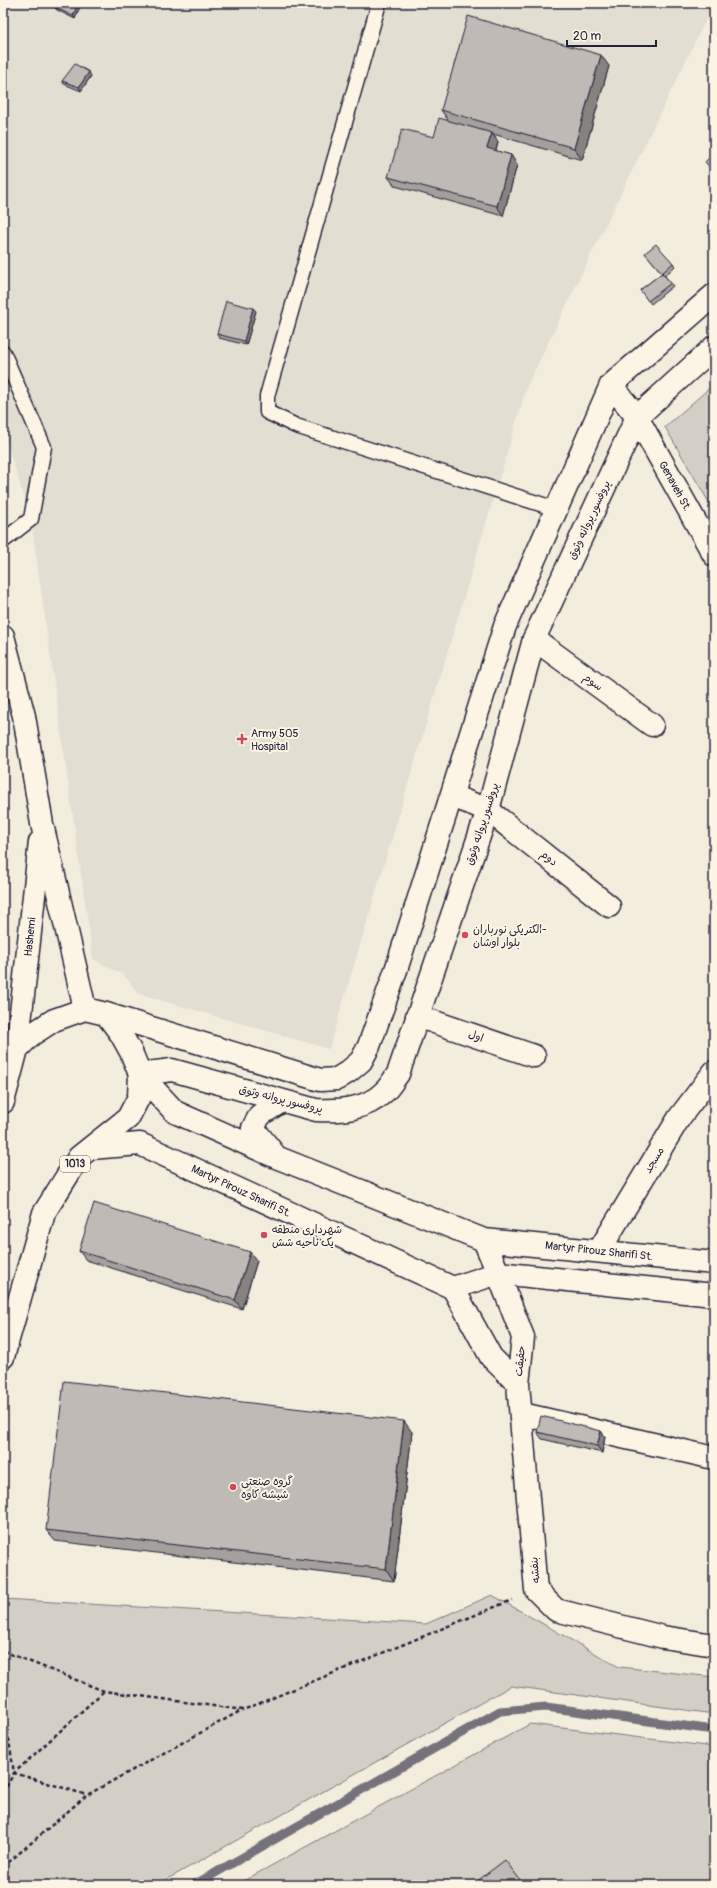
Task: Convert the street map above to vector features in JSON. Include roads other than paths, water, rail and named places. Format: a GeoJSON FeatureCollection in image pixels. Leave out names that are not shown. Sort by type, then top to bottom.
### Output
{"type":"FeatureCollection","features":[{"type":"Feature","properties":{"kind":"main road"},"geometry":{"type":"LineString","coordinates":[[17,1049],[31,1035],[54,1020],[85,1009],[106,1014],[320,1080],[337,1079],[361,1061],[369,1046],[397,967],[505,626],[611,385],[714,295]]}},
{"type":"Feature","properties":{"kind":"main road","name":"پروفسور پروانه وثوق"},"geometry":{"type":"LineString","coordinates":[[140,1074],[172,1070],[316,1110],[340,1112],[365,1105],[384,1092],[398,1074],[488,810],[534,639],[636,417],[714,347]]}},
{"type":"Feature","properties":{"kind":"main road","name":"Genaveh St."},"geometry":{"type":"LineString","coordinates":[[611,385],[636,417],[714,555]]}},
{"type":"Feature","properties":{"kind":"main road"},"geometry":{"type":"LineString","coordinates":[[556,508],[589,520]]}},
{"type":"Feature","properties":{"kind":"main road","name":"سوم"},"geometry":{"type":"LineString","coordinates":[[505,626],[534,639],[652,725]]}},
{"type":"Feature","properties":{"kind":"main road","name":"Hashemi"},"geometry":{"type":"LineString","coordinates":[[5,650],[24,716],[42,824],[85,1009]]}},
{"type":"Feature","properties":{"kind":"main road","name":"دوم"},"geometry":{"type":"LineString","coordinates":[[452,796],[488,810],[609,906]]}},
{"type":"Feature","properties":{"kind":"main road","name":"Hashemi"},"geometry":{"type":"LineString","coordinates":[[3,1102],[17,1049],[42,824]]}},
{"type":"Feature","properties":{"kind":"main road","name":"1013"},"geometry":{"type":"LineString","coordinates":[[3,1357],[44,1213],[79,1157],[128,1118],[139,1097],[140,1074],[131,1052],[121,1034],[106,1014]]}},
{"type":"Feature","properties":{"kind":"main road","name":"اول"},"geometry":{"type":"LineString","coordinates":[[417,1016],[534,1056]]}},
{"type":"Feature","properties":{"kind":"main road","name":"مسجد"},"geometry":{"type":"LineString","coordinates":[[599,1251],[679,1118],[714,1072]]}},
{"type":"Feature","properties":{"kind":"main road","name":"Martyr Pirouz Sharifi St."},"geometry":{"type":"LineString","coordinates":[[140,1074],[175,1112],[276,1157],[484,1240],[714,1263]]}},
{"type":"Feature","properties":{"kind":"main road"},"geometry":{"type":"LineString","coordinates":[[276,1157],[253,1128],[260,1115],[282,1101]]}},
{"type":"Feature","properties":{"kind":"main road","name":"Martyr Pirouz Sharifi St."},"geometry":{"type":"LineString","coordinates":[[91,1148],[140,1144],[453,1288]]}},
{"type":"Feature","properties":{"kind":"main road"},"geometry":{"type":"LineString","coordinates":[[484,1240],[498,1273]]}},
{"type":"Feature","properties":{"kind":"main road"},"geometry":{"type":"LineString","coordinates":[[453,1288],[498,1273],[714,1295]]}},
{"type":"Feature","properties":{"kind":"main road","name":"حقیقت"},"geometry":{"type":"LineString","coordinates":[[498,1273],[523,1336],[518,1384]]}},
{"type":"Feature","properties":{"kind":"main road","name":"حقیقت"},"geometry":{"type":"LineString","coordinates":[[453,1288],[491,1357],[518,1384]]}},
{"type":"Feature","properties":{"kind":"main road","name":"بنفشه"},"geometry":{"type":"LineString","coordinates":[[518,1384],[522,1414],[536,1590],[556,1610],[663,1637],[714,1644]]}},
{"type":"Feature","properties":{"kind":"main road"},"geometry":{"type":"LineString","coordinates":[[522,1414],[714,1458]]}},
{"type":"Feature","properties":{"kind":"lane"},"geometry":{"type":"LineString","coordinates":[[379,3],[268,396],[267,412],[296,426],[556,508]]}},
{"type":"Feature","properties":{"kind":"lane"},"geometry":{"type":"LineString","coordinates":[[3,352],[44,447],[31,519],[3,541]]}},
{"type":"Feature","properties":{"kind":"waterway"},"geometry":{"type":"LineString","coordinates":[[194,1885],[500,1711],[546,1707],[714,1730]]}},
{"type":"Feature","properties":{"kind":"place","name":"Army 505 Hospital"},"geometry":{"type":"Point","coordinates":[242,739]}},
{"type":"Feature","properties":{"kind":"place","name":"الکتریکی نورباران- بلوار اوشان"},"geometry":{"type":"Point","coordinates":[465,935]}},
{"type":"Feature","properties":{"kind":"place","name":"شهرداری منطقه یک ناحیه شش"},"geometry":{"type":"Point","coordinates":[264,1235]}},
{"type":"Feature","properties":{"kind":"place","name":"گروه صنعتی شیشه کاوه"},"geometry":{"type":"Point","coordinates":[233,1487]}}]}
